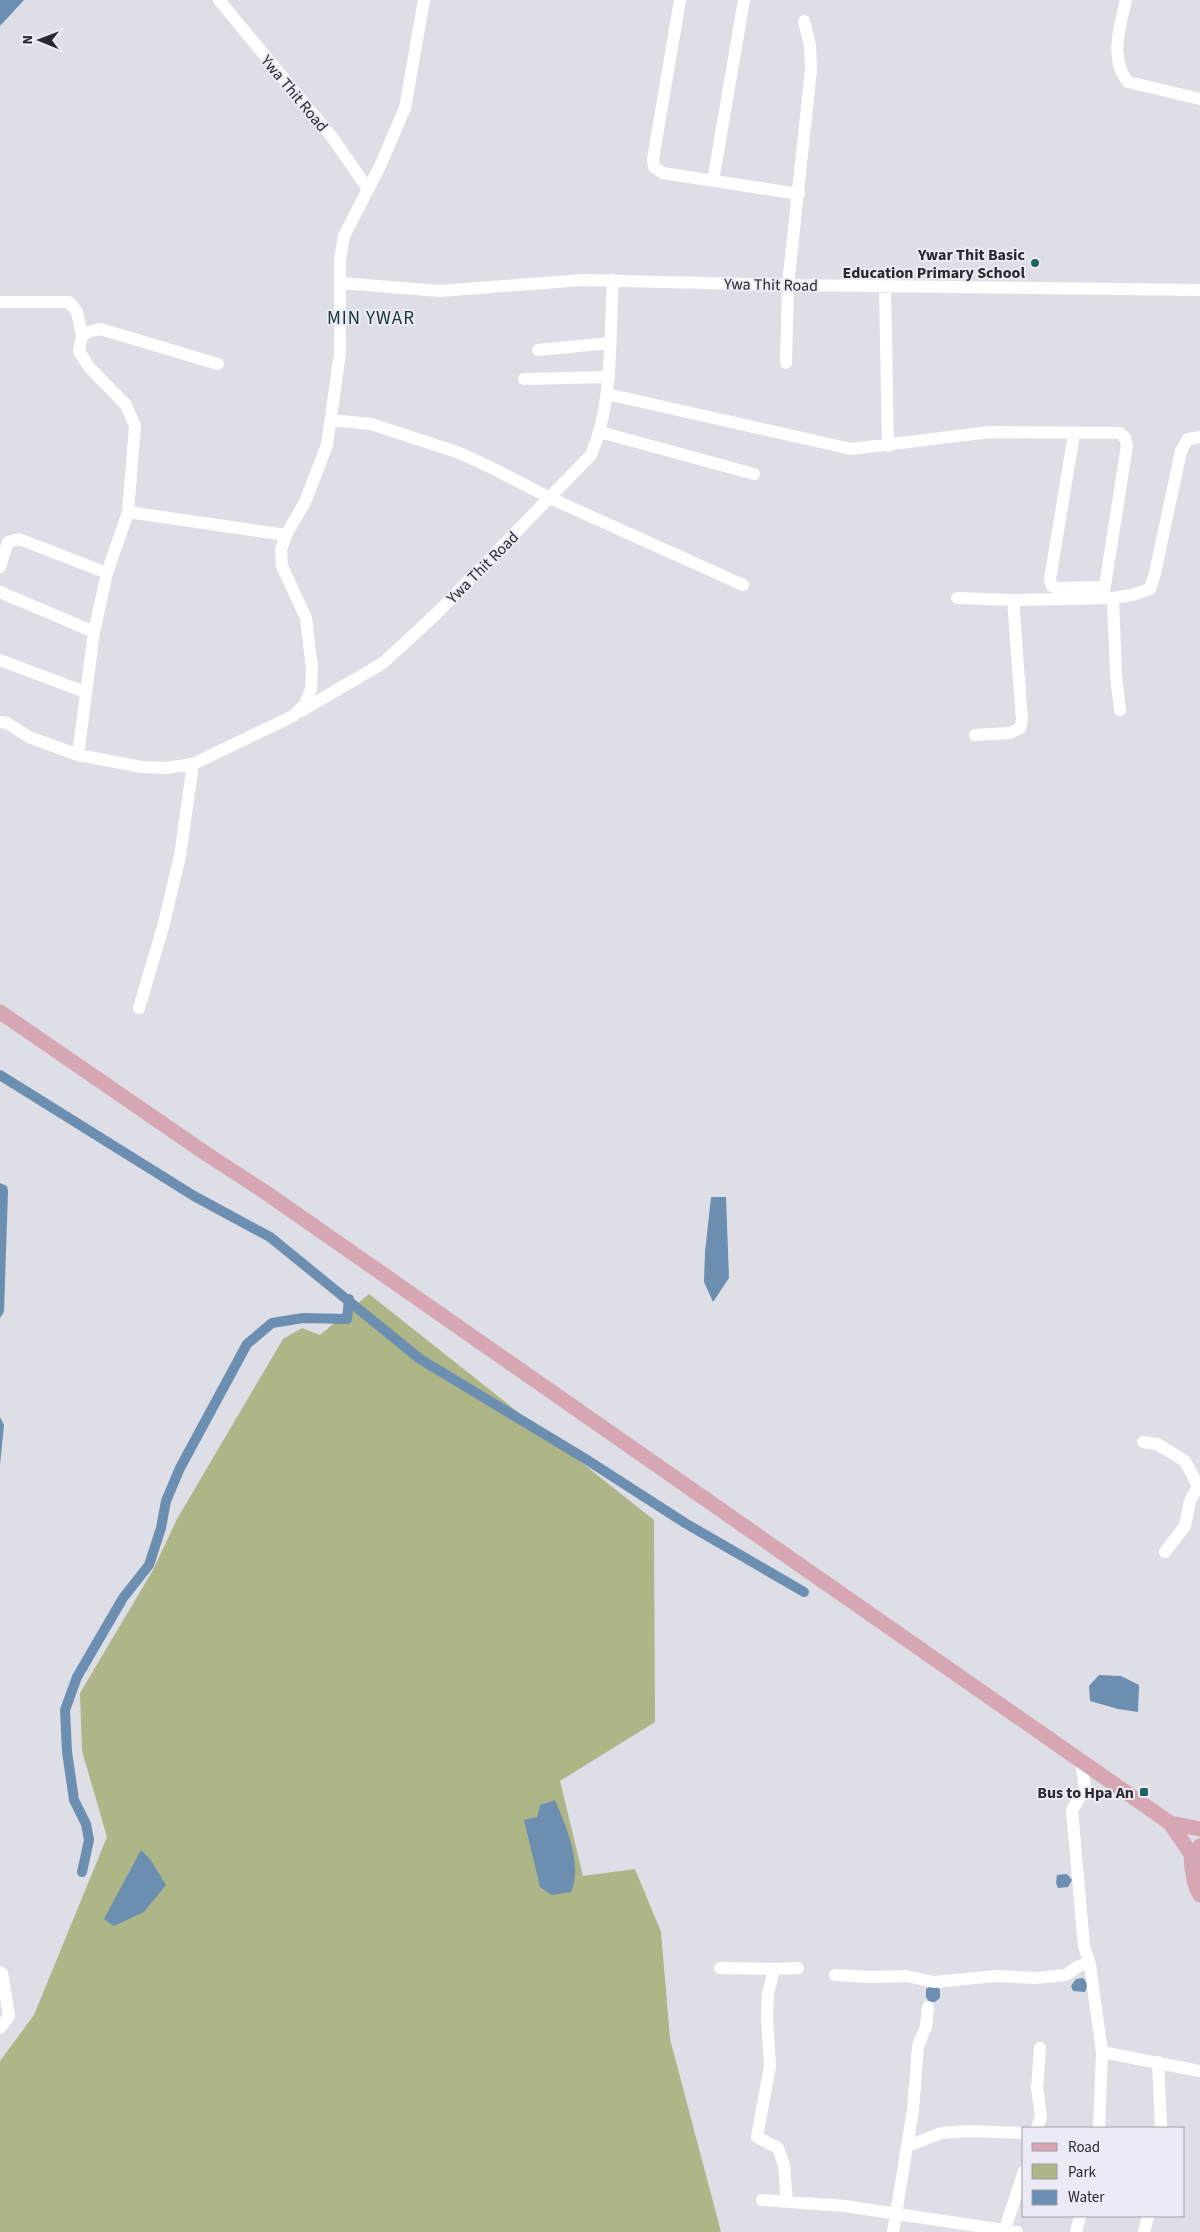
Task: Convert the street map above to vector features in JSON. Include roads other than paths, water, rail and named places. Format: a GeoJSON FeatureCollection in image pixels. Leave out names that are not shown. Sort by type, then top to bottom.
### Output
{"type":"FeatureCollection","features":[{"type":"Feature","properties":{"kind":"main road"},"geometry":{"type":"LineString","coordinates":[[0,1012],[265,1192],[1170,1823],[1190,1854],[1194,1882],[1200,1895]]}},
{"type":"Feature","properties":{"kind":"main road"},"geometry":{"type":"LineString","coordinates":[[1170,1823],[1200,1829]]}},
{"type":"Feature","properties":{"kind":"main road"},"geometry":{"type":"LineString","coordinates":[[1192,1869],[1194,1856],[1200,1846]]}},
{"type":"Feature","properties":{"kind":"street","name":"Ywa Thit Road"},"geometry":{"type":"LineString","coordinates":[[219,0],[332,137],[368,190]]}},
{"type":"Feature","properties":{"kind":"street","name":"Ywa Thit Road"},"geometry":{"type":"LineString","coordinates":[[293,716],[305,704],[312,689],[312,669],[306,618],[282,566],[280,557],[286,535],[305,502],[327,446],[340,353],[340,259],[344,236],[368,190],[405,108],[424,0]]}},
{"type":"Feature","properties":{"kind":"street"},"geometry":{"type":"LineString","coordinates":[[680,0],[652,158],[654,167],[663,173],[799,194]]}},
{"type":"Feature","properties":{"kind":"street"},"geometry":{"type":"LineString","coordinates":[[713,181],[744,0]]}},
{"type":"Feature","properties":{"kind":"street"},"geometry":{"type":"LineString","coordinates":[[1126,0],[1118,36],[1118,53],[1122,75],[1128,82],[1200,99]]}},
{"type":"Feature","properties":{"kind":"street"},"geometry":{"type":"LineString","coordinates":[[786,363],[788,285],[811,70],[810,46],[804,21]]}},
{"type":"Feature","properties":{"kind":"street","name":"Ywa Thit Road"},"geometry":{"type":"LineString","coordinates":[[340,283],[440,291],[582,280],[885,287],[1200,290]]}},
{"type":"Feature","properties":{"kind":"street","name":"Ywa Thit Road"},"geometry":{"type":"LineString","coordinates":[[0,722],[7,723],[29,737],[78,755],[142,767],[165,768],[193,764],[293,716],[383,663],[436,614],[591,455],[600,432],[607,394],[613,280]]}},
{"type":"Feature","properties":{"kind":"street"},"geometry":{"type":"LineString","coordinates":[[885,287],[888,446]]}},
{"type":"Feature","properties":{"kind":"street"},"geometry":{"type":"LineString","coordinates":[[0,302],[69,302],[76,312],[82,336],[79,351],[89,367],[126,405],[135,426],[128,512],[107,573],[94,632],[78,755]]}},
{"type":"Feature","properties":{"kind":"street"},"geometry":{"type":"LineString","coordinates":[[82,336],[85,332],[100,329],[115,332],[218,364]]}},
{"type":"Feature","properties":{"kind":"street"},"geometry":{"type":"LineString","coordinates":[[538,350],[609,343]]}},
{"type":"Feature","properties":{"kind":"street"},"geometry":{"type":"LineString","coordinates":[[524,379],[608,377]]}},
{"type":"Feature","properties":{"kind":"street"},"geometry":{"type":"LineString","coordinates":[[607,394],[851,449],[888,446],[990,432],[1120,434],[1125,438],[1127,446],[1107,594],[1120,710]]}},
{"type":"Feature","properties":{"kind":"street"},"geometry":{"type":"LineString","coordinates":[[331,420],[371,424],[398,434],[426,441],[490,467],[550,498],[743,585]]}},
{"type":"Feature","properties":{"kind":"street"},"geometry":{"type":"LineString","coordinates":[[600,432],[754,474]]}},
{"type":"Feature","properties":{"kind":"street"},"geometry":{"type":"LineString","coordinates":[[1074,434],[1050,579],[1052,586],[1132,596],[1150,588],[1155,573],[1181,451],[1188,439],[1200,437]]}},
{"type":"Feature","properties":{"kind":"street"},"geometry":{"type":"LineString","coordinates":[[128,512],[286,535]]}},
{"type":"Feature","properties":{"kind":"street"},"geometry":{"type":"LineString","coordinates":[[0,567],[8,542],[18,539],[107,573]]}},
{"type":"Feature","properties":{"kind":"street"},"geometry":{"type":"LineString","coordinates":[[0,592],[94,632]]}},
{"type":"Feature","properties":{"kind":"street"},"geometry":{"type":"LineString","coordinates":[[957,598],[1013,600],[1107,594]]}},
{"type":"Feature","properties":{"kind":"street"},"geometry":{"type":"LineString","coordinates":[[975,735],[1010,733],[1020,728],[1022,720],[1013,600]]}},
{"type":"Feature","properties":{"kind":"street"},"geometry":{"type":"LineString","coordinates":[[0,660],[85,692]]}},
{"type":"Feature","properties":{"kind":"street"},"geometry":{"type":"LineString","coordinates":[[139,1008],[163,927],[180,856],[193,764]]}},
{"type":"Feature","properties":{"kind":"street"},"geometry":{"type":"LineString","coordinates":[[1143,1442],[1157,1444],[1185,1461],[1199,1486],[1190,1501],[1185,1526],[1165,1552]]}},
{"type":"Feature","properties":{"kind":"street"},"geometry":{"type":"LineString","coordinates":[[1081,1761],[1085,1789],[1072,1810],[1084,1946],[1089,1962],[1102,2052],[1099,2127]]}},
{"type":"Feature","properties":{"kind":"street"},"geometry":{"type":"LineString","coordinates":[[835,1975],[870,1978],[906,1976],[934,1982],[997,1976],[1035,1978],[1066,1975],[1077,1967],[1089,1962]]}},
{"type":"Feature","properties":{"kind":"street"},"geometry":{"type":"LineString","coordinates":[[720,1968],[798,1968]]}},
{"type":"Feature","properties":{"kind":"street"},"geometry":{"type":"LineString","coordinates":[[774,1969],[768,1994],[767,2017],[770,2066],[757,2137],[778,2148],[784,2165],[787,2202]]}},
{"type":"Feature","properties":{"kind":"street"},"geometry":{"type":"LineString","coordinates":[[0,1972],[2,1973],[9,2016],[0,2028]]}},
{"type":"Feature","properties":{"kind":"street"},"geometry":{"type":"LineString","coordinates":[[893,2232],[908,2146],[918,2046],[926,2027],[928,2007]]}},
{"type":"Feature","properties":{"kind":"street"},"geometry":{"type":"LineString","coordinates":[[1037,2127],[1041,2116],[1037,2088],[1040,2048]]}},
{"type":"Feature","properties":{"kind":"street"},"geometry":{"type":"LineString","coordinates":[[1102,2052],[1200,2071]]}},
{"type":"Feature","properties":{"kind":"street"},"geometry":{"type":"LineString","coordinates":[[1158,2062],[1161,2127]]}},
{"type":"Feature","properties":{"kind":"street"},"geometry":{"type":"LineString","coordinates":[[908,2146],[941,2134],[969,2131],[1022,2133]]}},
{"type":"Feature","properties":{"kind":"street"},"geometry":{"type":"LineString","coordinates":[[762,2200],[895,2212],[1009,2231],[1022,2179]]}},
{"type":"Feature","properties":{"kind":"street"},"geometry":{"type":"LineString","coordinates":[[1076,2232],[1080,2217]]}},
{"type":"Feature","properties":{"kind":"street"},"geometry":{"type":"LineString","coordinates":[[1144,2232],[1148,2217]]}},
{"type":"Feature","properties":{"kind":"water"},"geometry":{"type":"Polygon","coordinates":[[[0,0],[24,0],[0,26],[0,0]]]}},
{"type":"Feature","properties":{"kind":"water"},"geometry":{"type":"Polygon","coordinates":[[[0,1183],[7,1186],[8,1191],[4,1312],[0,1318],[0,1183]]]}},
{"type":"Feature","properties":{"kind":"water"},"geometry":{"type":"Polygon","coordinates":[[[711,1197],[726,1197],[729,1278],[713,1302],[704,1282],[711,1197]]]}},
{"type":"Feature","properties":{"kind":"water"},"geometry":{"type":"Polygon","coordinates":[[[0,1417],[4,1425],[0,1465],[0,1417]]]}},
{"type":"Feature","properties":{"kind":"water"},"geometry":{"type":"Polygon","coordinates":[[[1099,1675],[1121,1676],[1139,1685],[1138,1712],[1118,1709],[1090,1701],[1089,1686],[1099,1675]]]}},
{"type":"Feature","properties":{"kind":"water"},"geometry":{"type":"Polygon","coordinates":[[[555,1800],[572,1845],[575,1869],[571,1892],[552,1895],[540,1887],[524,1820],[537,1817],[540,1805],[555,1800]]]}},
{"type":"Feature","properties":{"kind":"water"},"geometry":{"type":"Polygon","coordinates":[[[141,1850],[150,1859],[166,1885],[144,1912],[114,1926],[104,1919],[141,1850]]]}},
{"type":"Feature","properties":{"kind":"water"},"geometry":{"type":"Polygon","coordinates":[[[1067,1874],[1072,1880],[1068,1887],[1058,1888],[1056,1883],[1057,1875],[1067,1874]]]}},
{"type":"Feature","properties":{"kind":"water"},"geometry":{"type":"Polygon","coordinates":[[[1083,1978],[1088,1984],[1085,1992],[1073,1991],[1071,1986],[1076,1979],[1083,1978]]]}},
{"type":"Feature","properties":{"kind":"water"},"geometry":{"type":"Polygon","coordinates":[[[935,1984],[940,1990],[940,1998],[935,2002],[929,2002],[926,1997],[926,1989],[935,1984]]]}},
{"type":"Feature","properties":{"kind":"waterway"},"geometry":{"type":"LineString","coordinates":[[0,1075],[194,1196],[270,1237],[420,1359],[584,1458],[685,1523],[804,1592]]}},
{"type":"Feature","properties":{"kind":"waterway"},"geometry":{"type":"LineString","coordinates":[[82,1872],[89,1840],[86,1824],[74,1800],[67,1752],[65,1710],[77,1677],[123,1598],[149,1565],[161,1528],[166,1501],[180,1468],[247,1344],[272,1323],[303,1318],[347,1319],[349,1299]]}},
{"type":"Feature","properties":{"kind":"place","name":"Ywar Thit Basic Education Primary School"},"geometry":{"type":"Point","coordinates":[1035,263]}},
{"type":"Feature","properties":{"kind":"place","name":"Bus to Hpa An"},"geometry":{"type":"Point","coordinates":[1144,1792]}},
{"type":"Feature","properties":{"kind":"district","name":"MIN YWAR"},"geometry":{"type":"Point","coordinates":[371,317]}}]}
